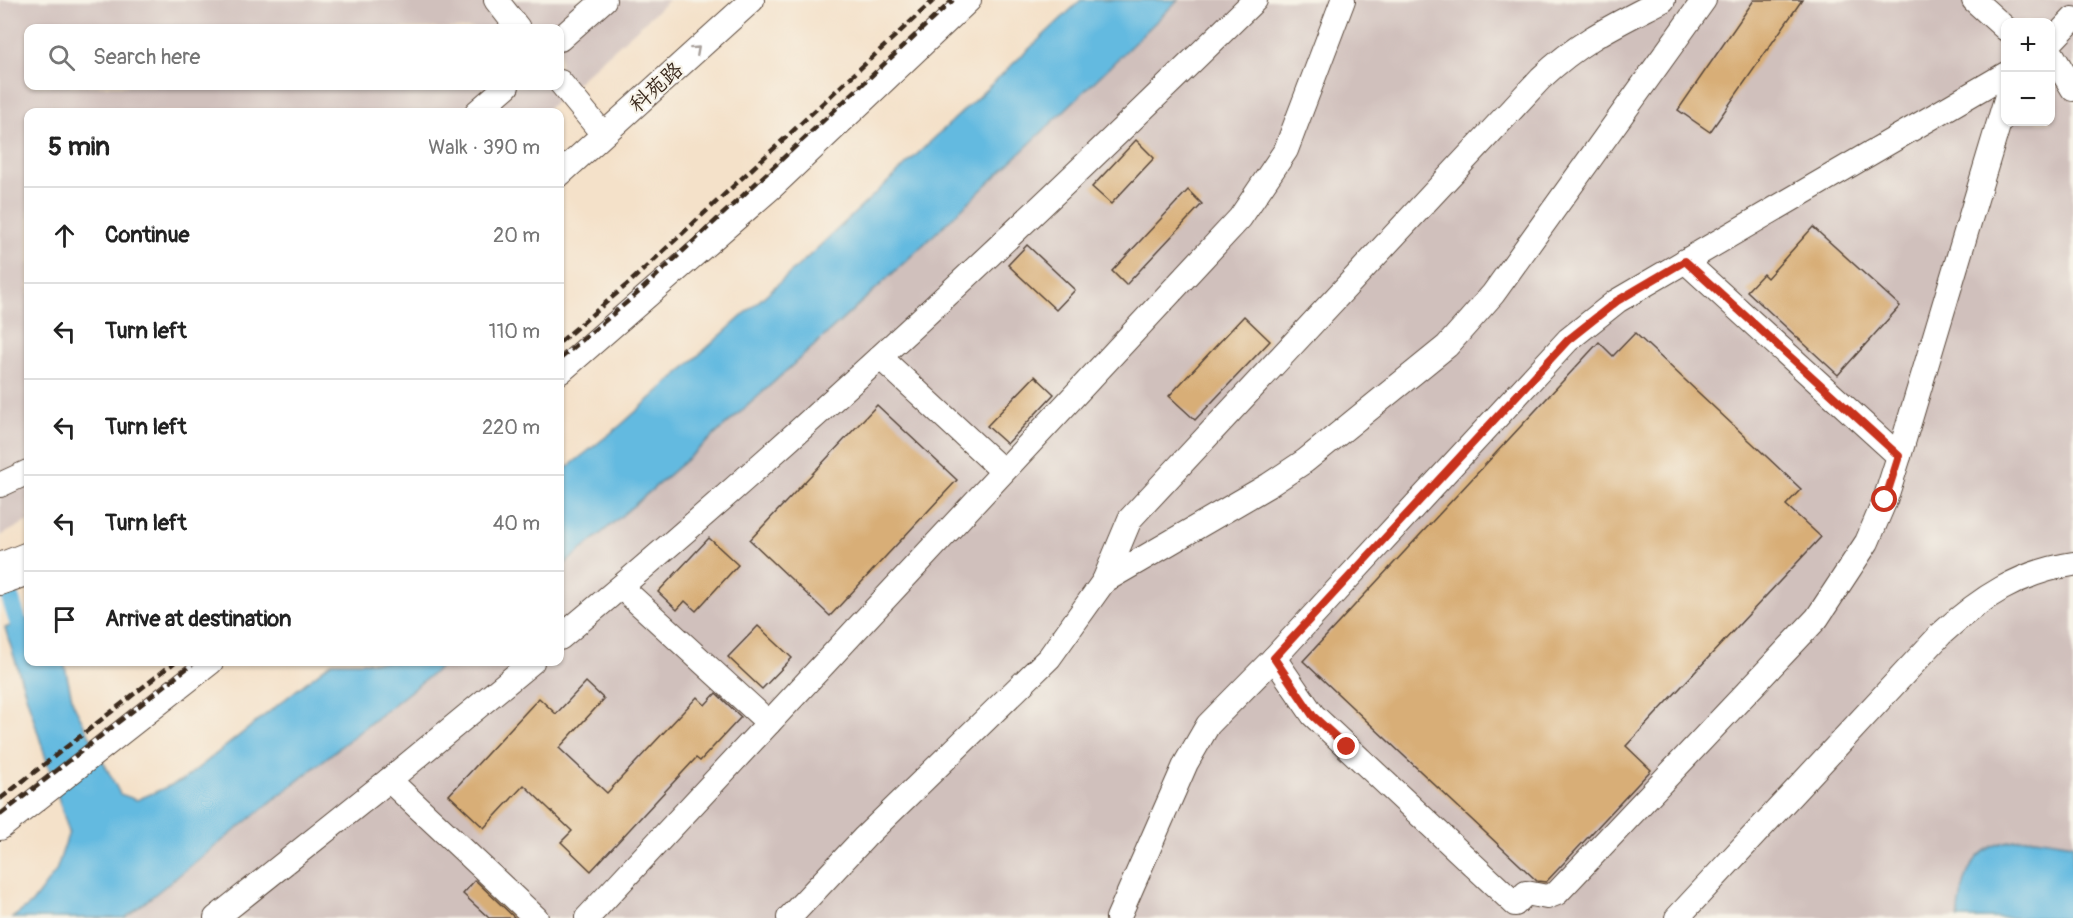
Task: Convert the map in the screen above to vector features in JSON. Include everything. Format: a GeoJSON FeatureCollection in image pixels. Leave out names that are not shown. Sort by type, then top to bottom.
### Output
{"type":"FeatureCollection","features":[{"type":"Feature","properties":{"kind":"street"},"geometry":{"type":"LineString","coordinates":[[496,0],[515,24]]}},
{"type":"Feature","properties":{"kind":"street"},"geometry":{"type":"LineString","coordinates":[[564,35],[604,0]]}},
{"type":"Feature","properties":{"kind":"street","name":"科苑路"},"geometry":{"type":"LineString","coordinates":[[564,169],[598,128],[727,0]]}},
{"type":"Feature","properties":{"kind":"street","name":"科苑路"},"geometry":{"type":"LineString","coordinates":[[564,149],[598,128],[752,0]]}},
{"type":"Feature","properties":{"kind":"street"},"geometry":{"type":"LineString","coordinates":[[564,369],[772,187],[969,0]]}},
{"type":"Feature","properties":{"kind":"street"},"geometry":{"type":"LineString","coordinates":[[564,635],[621,587],[880,357],[1124,128],[1255,0]]}},
{"type":"Feature","properties":{"kind":"street"},"geometry":{"type":"LineString","coordinates":[[587,918],[1240,218],[1286,150],[1343,0]]}},
{"type":"Feature","properties":{"kind":"street"},"geometry":{"type":"LineString","coordinates":[[1104,580],[1269,485],[1305,461],[1447,346],[1493,294],[1704,0]]}},
{"type":"Feature","properties":{"kind":"street"},"geometry":{"type":"LineString","coordinates":[[1974,0],[2001,24]]}},
{"type":"Feature","properties":{"kind":"street"},"geometry":{"type":"LineString","coordinates":[[789,918],[865,837],[1049,658],[1104,580],[1130,519],[1541,78],[1568,52],[1598,32],[1658,3],[1674,40]]}},
{"type":"Feature","properties":{"kind":"street"},"geometry":{"type":"LineString","coordinates":[[2055,38],[2073,19]]}},
{"type":"Feature","properties":{"kind":"street"},"geometry":{"type":"LineString","coordinates":[[2055,59],[2073,89]]}},
{"type":"Feature","properties":{"kind":"street"},"geometry":{"type":"LineString","coordinates":[[1118,918],[1196,743],[1208,725],[1274,658],[1568,340],[1617,301],[2001,77]]}},
{"type":"Feature","properties":{"kind":"street"},"geometry":{"type":"LineString","coordinates":[[564,87],[598,128]]}},
{"type":"Feature","properties":{"kind":"street"},"geometry":{"type":"LineString","coordinates":[[482,108],[502,90]]}},
{"type":"Feature","properties":{"kind":"street"},"geometry":{"type":"LineString","coordinates":[[1274,658],[1313,716],[1515,904],[1526,893],[1547,897],[1557,893],[1817,618],[1867,542],[1885,500],[1899,456],[2001,116]]}},
{"type":"Feature","properties":{"kind":"street"},"geometry":{"type":"LineString","coordinates":[[1685,261],[1899,456]]}},
{"type":"Feature","properties":{"kind":"street"},"geometry":{"type":"LineString","coordinates":[[880,357],[1003,471]]}},
{"type":"Feature","properties":{"kind":"street"},"geometry":{"type":"LineString","coordinates":[[1130,519],[1159,548]]}},
{"type":"Feature","properties":{"kind":"street"},"geometry":{"type":"LineString","coordinates":[[1677,918],[1941,634],[1970,608],[2000,588],[2028,575],[2073,564]]}},
{"type":"Feature","properties":{"kind":"street"},"geometry":{"type":"LineString","coordinates":[[0,583],[19,565]]}},
{"type":"Feature","properties":{"kind":"street"},"geometry":{"type":"LineString","coordinates":[[621,587],[769,723]]}},
{"type":"Feature","properties":{"kind":"street"},"geometry":{"type":"LineString","coordinates":[[0,828],[206,666]]}},
{"type":"Feature","properties":{"kind":"street"},"geometry":{"type":"LineString","coordinates":[[216,918],[527,666]]}},
{"type":"Feature","properties":{"kind":"street"},"geometry":{"type":"LineString","coordinates":[[389,780],[536,918]]}},
{"type":"Feature","properties":{"kind":"shaded area"},"geometry":{"type":"Polygon","coordinates":[[[0,0],[669,0],[548,108],[24,108],[24,523],[0,536],[0,0]]]}},
{"type":"Feature","properties":{"kind":"shaded area"},"geometry":{"type":"Polygon","coordinates":[[[1178,0],[2073,0],[2073,918],[125,918],[442,666],[564,666],[564,565],[742,411],[935,234],[1178,0]]]}},
{"type":"Feature","properties":{"kind":"water"},"geometry":{"type":"Polygon","coordinates":[[[1081,0],[1178,0],[1027,146],[797,361],[564,565],[564,470],[621,425],[808,257],[1081,0]]]}},
{"type":"Feature","properties":{"kind":"water"},"geometry":{"type":"Polygon","coordinates":[[[24,621],[24,666],[65,666],[73,703],[120,794],[137,800],[183,780],[327,666],[442,666],[125,918],[12,918],[31,904],[56,871],[69,832],[5,628],[24,621]]]}},
{"type":"Feature","properties":{"kind":"water"},"geometry":{"type":"Polygon","coordinates":[[[2035,838],[2073,844],[2073,918],[1958,918],[1965,882],[1977,858],[1999,844],[2035,838]]]}},
{"type":"Feature","properties":{"kind":"building"},"geometry":{"type":"Polygon","coordinates":[[[1754,0],[1802,0],[1710,132],[1678,110],[1754,0]]]}},
{"type":"Feature","properties":{"kind":"building"},"geometry":{"type":"Polygon","coordinates":[[[1136,140],[1154,158],[1111,204],[1092,187],[1136,140]]]}},
{"type":"Feature","properties":{"kind":"building"},"geometry":{"type":"Polygon","coordinates":[[[1188,190],[1202,204],[1126,285],[1112,271],[1188,190]]]}},
{"type":"Feature","properties":{"kind":"building"},"geometry":{"type":"Polygon","coordinates":[[[1813,227],[1900,306],[1838,375],[1747,291],[1763,274],[1767,278],[1813,227]]]}},
{"type":"Feature","properties":{"kind":"building"},"geometry":{"type":"Polygon","coordinates":[[[1027,245],[1075,290],[1056,310],[1008,265],[1027,245]]]}},
{"type":"Feature","properties":{"kind":"building"},"geometry":{"type":"Polygon","coordinates":[[[1244,316],[1270,341],[1195,420],[1169,396],[1244,316]]]}},
{"type":"Feature","properties":{"kind":"building"},"geometry":{"type":"Polygon","coordinates":[[[1635,333],[1801,489],[1786,505],[1821,537],[1626,746],[1651,770],[1546,882],[1537,881],[1303,661],[1599,342],[1613,356],[1635,333]]]}},
{"type":"Feature","properties":{"kind":"building"},"geometry":{"type":"Polygon","coordinates":[[[1035,376],[1054,394],[1007,444],[987,426],[1035,376]]]}},
{"type":"Feature","properties":{"kind":"building"},"geometry":{"type":"Polygon","coordinates":[[[877,405],[957,480],[830,616],[750,540],[877,405]]]}},
{"type":"Feature","properties":{"kind":"building"},"geometry":{"type":"Polygon","coordinates":[[[709,538],[738,565],[696,611],[685,601],[677,610],[658,592],[709,538]]]}},
{"type":"Feature","properties":{"kind":"building"},"geometry":{"type":"Polygon","coordinates":[[[758,626],[792,658],[762,689],[728,657],[758,626]]]}},
{"type":"Feature","properties":{"kind":"building"},"geometry":{"type":"Polygon","coordinates":[[[586,682],[604,699],[559,748],[607,793],[697,697],[705,705],[716,693],[741,717],[700,761],[696,758],[591,871],[561,842],[572,831],[524,785],[484,828],[449,795],[539,698],[556,714],[586,682]]]}},
{"type":"Feature","properties":{"kind":"building"},"geometry":{"type":"Polygon","coordinates":[[[475,880],[515,918],[489,918],[463,894],[475,880]]]}},
{"type":"Feature","properties":{"kind":"waterway"},"geometry":{"type":"LineString","coordinates":[[1,569],[24,641]]}},
{"type":"Feature","properties":{"kind":"railway"},"geometry":{"type":"LineString","coordinates":[[564,339],[630,282],[934,0]]}},
{"type":"Feature","properties":{"kind":"railway"},"geometry":{"type":"LineString","coordinates":[[564,356],[639,292],[953,0]]}},
{"type":"Feature","properties":{"kind":"railway"},"geometry":{"type":"LineString","coordinates":[[0,799],[170,666]]}},
{"type":"Feature","properties":{"kind":"railway"},"geometry":{"type":"LineString","coordinates":[[0,815],[190,666]]}},
{"type":"Feature","properties":{"kind":"route"},"geometry":{"type":"LineString","coordinates":[[1347,747],[1313,716],[1274,658],[1568,340],[1617,301],[1685,261],[1899,456],[1885,500]]}}]}
